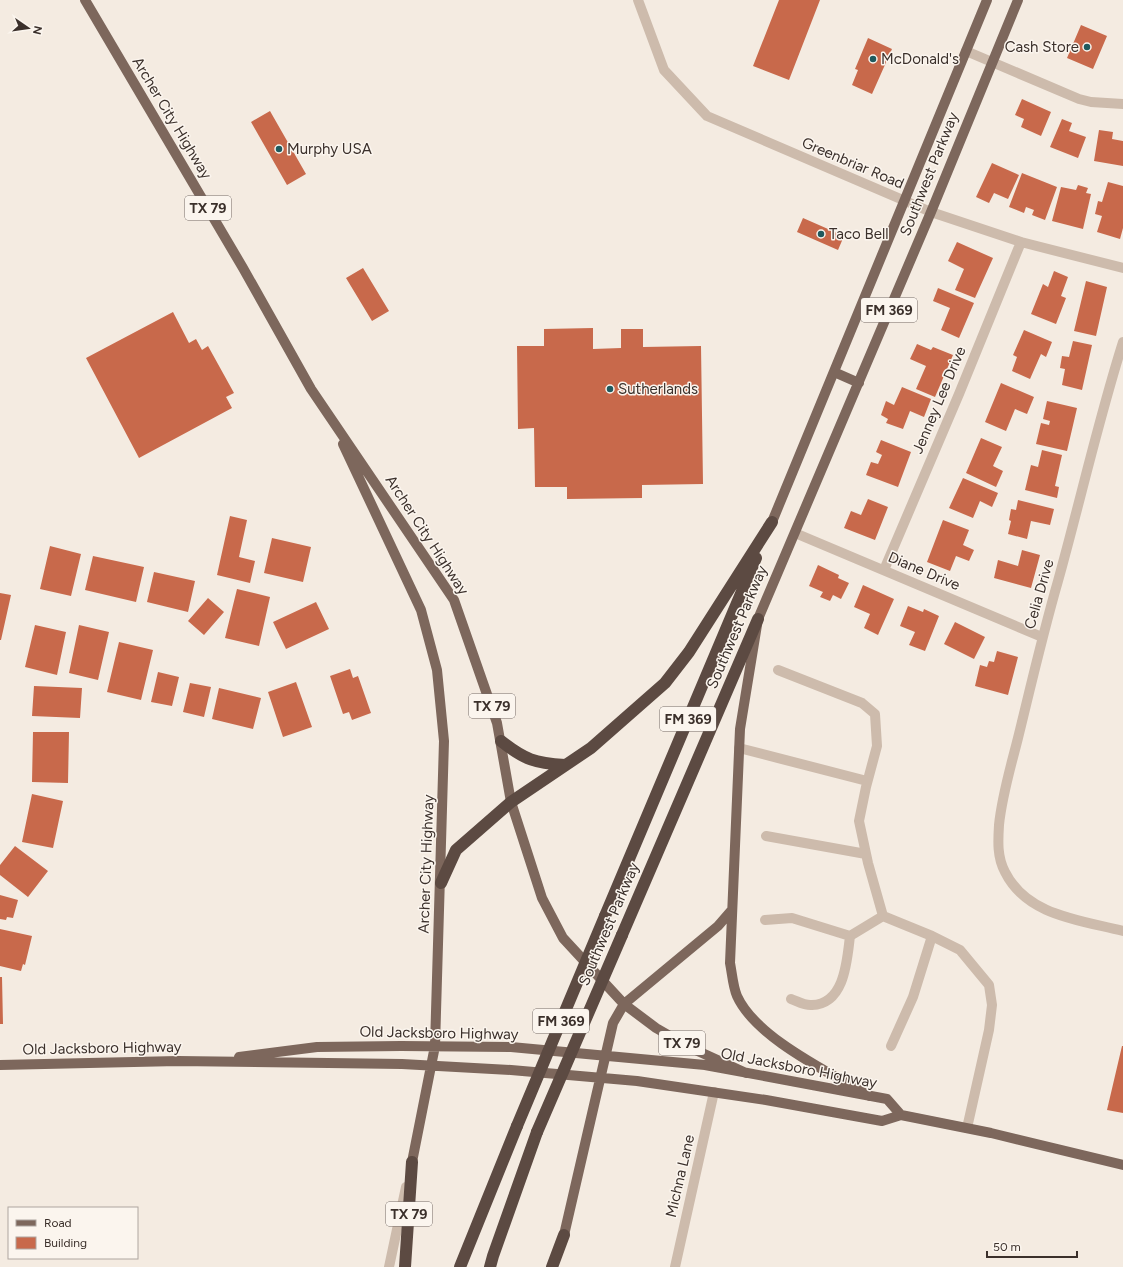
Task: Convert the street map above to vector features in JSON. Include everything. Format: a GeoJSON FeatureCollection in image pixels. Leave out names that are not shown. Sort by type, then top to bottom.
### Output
{"type":"FeatureCollection","features":[{"type":"Feature","properties":{"kind":"highway"},"geometry":{"type":"LineString","coordinates":[[440,883],[456,850],[511,802],[591,748],[665,683],[701,634],[772,522]]}},
{"type":"Feature","properties":{"kind":"highway","name":"Southwest Parkway"},"geometry":{"type":"LineString","coordinates":[[460,1267],[517,1126],[772,522]]}},
{"type":"Feature","properties":{"kind":"highway","name":"Southwest Parkway"},"geometry":{"type":"LineString","coordinates":[[490,1267],[537,1132],[758,619]]}},
{"type":"Feature","properties":{"kind":"highway"},"geometry":{"type":"LineString","coordinates":[[501,741],[520,756],[542,764],[565,765]]}},
{"type":"Feature","properties":{"kind":"highway","name":"TX 79"},"geometry":{"type":"LineString","coordinates":[[405,1267],[412,1162]]}},
{"type":"Feature","properties":{"kind":"highway"},"geometry":{"type":"LineString","coordinates":[[552,1267],[564,1235]]}},
{"type":"Feature","properties":{"kind":"main road","name":"Archer City Highway"},"geometry":{"type":"LineString","coordinates":[[85,0],[243,268],[312,389],[454,600],[497,723],[511,802],[542,898],[563,938],[624,1004],[656,1028],[689,1047],[746,1073]]}},
{"type":"Feature","properties":{"kind":"main road","name":"Southwest Parkway"},"geometry":{"type":"LineString","coordinates":[[772,522],[987,0]]}},
{"type":"Feature","properties":{"kind":"main road","name":"Southwest Parkway"},"geometry":{"type":"LineString","coordinates":[[758,619],[931,212],[1018,0]]}},
{"type":"Feature","properties":{"kind":"main road"},"geometry":{"type":"LineString","coordinates":[[834,372],[859,383]]}},
{"type":"Feature","properties":{"kind":"main road","name":"Archer City Highway"},"geometry":{"type":"LineString","coordinates":[[330,417],[421,610],[437,670],[444,740],[435,1046]]}},
{"type":"Feature","properties":{"kind":"main road"},"geometry":{"type":"LineString","coordinates":[[758,619],[740,729],[731,911],[730,963],[737,995],[753,1020],[777,1041],[869,1096]]}},
{"type":"Feature","properties":{"kind":"main road"},"geometry":{"type":"LineString","coordinates":[[564,1235],[613,1023],[624,1004],[718,926],[731,911]]}},
{"type":"Feature","properties":{"kind":"main road","name":"TX 79"},"geometry":{"type":"LineString","coordinates":[[412,1162],[435,1046]]}},
{"type":"Feature","properties":{"kind":"main road","name":"Old Jacksboro Highway"},"geometry":{"type":"LineString","coordinates":[[205,1061],[318,1047],[511,1047],[705,1066],[746,1073],[887,1100],[901,1115]]}},
{"type":"Feature","properties":{"kind":"main road","name":"Old Jacksboro Highway"},"geometry":{"type":"LineString","coordinates":[[0,1065],[205,1061],[432,1066],[601,1078],[714,1092],[882,1121],[901,1115],[967,1128],[1123,1165]]}},
{"type":"Feature","properties":{"kind":"street","name":"Greenbriar Road"},"geometry":{"type":"LineString","coordinates":[[638,0],[664,70],[707,116],[904,202],[931,212],[1021,242],[1123,268]]}},
{"type":"Feature","properties":{"kind":"street"},"geometry":{"type":"LineString","coordinates":[[966,51],[1079,99],[1092,102],[1123,104]]}},
{"type":"Feature","properties":{"kind":"street","name":"Jenney Lee Drive"},"geometry":{"type":"LineString","coordinates":[[884,570],[959,394],[1021,242]]}},
{"type":"Feature","properties":{"kind":"street","name":"Celia Drive"},"geometry":{"type":"LineString","coordinates":[[1123,342],[1042,637],[999,824],[999,856],[1011,883],[1030,901],[1054,914],[1123,931]]}},
{"type":"Feature","properties":{"kind":"street","name":"Diane Drive"},"geometry":{"type":"LineString","coordinates":[[794,533],[1042,637]]}},
{"type":"Feature","properties":{"kind":"street"},"geometry":{"type":"LineString","coordinates":[[778,670],[862,704],[875,714],[877,746],[867,781],[860,821],[866,854],[883,916]]}},
{"type":"Feature","properties":{"kind":"street"},"geometry":{"type":"LineString","coordinates":[[739,748],[867,781]]}},
{"type":"Feature","properties":{"kind":"street"},"geometry":{"type":"LineString","coordinates":[[766,836],[866,854]]}},
{"type":"Feature","properties":{"kind":"street"},"geometry":{"type":"LineString","coordinates":[[765,920],[792,918],[850,936],[883,916]]}},
{"type":"Feature","properties":{"kind":"street"},"geometry":{"type":"LineString","coordinates":[[883,916],[932,936],[960,950],[989,985],[992,1005],[989,1030],[967,1128]]}},
{"type":"Feature","properties":{"kind":"street"},"geometry":{"type":"LineString","coordinates":[[791,999],[811,1006],[827,1002],[840,987],[846,964],[850,936]]}},
{"type":"Feature","properties":{"kind":"street"},"geometry":{"type":"LineString","coordinates":[[891,1046],[913,997],[932,936]]}},
{"type":"Feature","properties":{"kind":"street","name":"Michna Lane"},"geometry":{"type":"LineString","coordinates":[[675,1267],[714,1092]]}},
{"type":"Feature","properties":{"kind":"street"},"geometry":{"type":"LineString","coordinates":[[389,1267],[412,1162]]}},
{"type":"Feature","properties":{"kind":"street"},"geometry":{"type":"LineString","coordinates":[[558,1267],[564,1235]]}},
{"type":"Feature","properties":{"kind":"building"},"geometry":{"type":"Polygon","coordinates":[[[779,0],[820,0],[789,80],[753,66],[779,0]]]}},
{"type":"Feature","properties":{"kind":"building","name":"Cash Store"},"geometry":{"type":"Polygon","coordinates":[[[1081,25],[1107,36],[1093,69],[1067,58],[1081,25]]]}},
{"type":"Feature","properties":{"kind":"building","name":"McDonald's"},"geometry":{"type":"Polygon","coordinates":[[[868,38],[892,49],[872,94],[852,85],[858,70],[855,69],[868,38]]]}},
{"type":"Feature","properties":{"kind":"building"},"geometry":{"type":"Polygon","coordinates":[[[1022,99],[1051,112],[1041,136],[1021,127],[1024,119],[1015,115],[1022,99]]]}},
{"type":"Feature","properties":{"kind":"building","name":"Murphy USA"},"geometry":{"type":"Polygon","coordinates":[[[270,111],[306,174],[287,185],[251,122],[270,111]]]}},
{"type":"Feature","properties":{"kind":"building"},"geometry":{"type":"Polygon","coordinates":[[[1062,119],[1072,123],[1069,131],[1086,137],[1078,158],[1050,147],[1062,119]]]}},
{"type":"Feature","properties":{"kind":"building"},"geometry":{"type":"Polygon","coordinates":[[[1099,130],[1113,132],[1112,139],[1123,141],[1123,166],[1094,161],[1099,130]]]}},
{"type":"Feature","properties":{"kind":"building"},"geometry":{"type":"Polygon","coordinates":[[[992,163],[1019,175],[1008,199],[994,193],[989,203],[976,197],[992,163]]]}},
{"type":"Feature","properties":{"kind":"building"},"geometry":{"type":"Polygon","coordinates":[[[1022,173],[1057,187],[1045,220],[1032,215],[1034,210],[1026,207],[1024,213],[1009,207],[1022,173]]]}},
{"type":"Feature","properties":{"kind":"building"},"geometry":{"type":"Polygon","coordinates":[[[1108,182],[1123,186],[1123,228],[1120,239],[1097,232],[1102,216],[1095,214],[1098,201],[1102,202],[1108,182]]]}},
{"type":"Feature","properties":{"kind":"building"},"geometry":{"type":"Polygon","coordinates":[[[1078,185],[1088,188],[1086,193],[1091,194],[1083,229],[1052,221],[1061,187],[1076,190],[1078,185]]]}},
{"type":"Feature","properties":{"kind":"building","name":"Taco Bell"},"geometry":{"type":"Polygon","coordinates":[[[803,218],[844,236],[838,250],[797,232],[803,218]]]}},
{"type":"Feature","properties":{"kind":"building"},"geometry":{"type":"Polygon","coordinates":[[[957,242],[993,258],[975,298],[955,290],[964,269],[948,261],[957,242]]]}},
{"type":"Feature","properties":{"kind":"building"},"geometry":{"type":"Polygon","coordinates":[[[363,268],[389,311],[372,321],[346,278],[363,268]]]}},
{"type":"Feature","properties":{"kind":"building"},"geometry":{"type":"Polygon","coordinates":[[[1054,271],[1068,277],[1061,296],[1066,298],[1056,324],[1031,314],[1043,284],[1048,287],[1054,271]]]}},
{"type":"Feature","properties":{"kind":"building"},"geometry":{"type":"Polygon","coordinates":[[[1086,281],[1107,287],[1096,336],[1074,331],[1086,281]]]}},
{"type":"Feature","properties":{"kind":"building"},"geometry":{"type":"Polygon","coordinates":[[[938,288],[974,303],[959,338],[941,330],[950,308],[933,301],[938,288]]]}},
{"type":"Feature","properties":{"kind":"building"},"geometry":{"type":"Polygon","coordinates":[[[173,312],[189,343],[196,339],[202,350],[208,346],[234,393],[226,397],[232,408],[139,458],[86,358],[173,312]]]}},
{"type":"Feature","properties":{"kind":"building","name":"Sutherlands"},"geometry":{"type":"Polygon","coordinates":[[[593,328],[593,349],[621,348],[621,329],[643,329],[643,347],[701,346],[703,484],[642,485],[642,498],[567,499],[567,487],[535,487],[534,428],[518,429],[517,346],[544,346],[544,329],[593,328]]]}},
{"type":"Feature","properties":{"kind":"building"},"geometry":{"type":"Polygon","coordinates":[[[1024,330],[1052,342],[1046,357],[1041,354],[1030,379],[1012,371],[1017,357],[1013,355],[1024,330]]]}},
{"type":"Feature","properties":{"kind":"building"},"geometry":{"type":"Polygon","coordinates":[[[1073,341],[1092,345],[1082,390],[1062,385],[1065,369],[1060,368],[1062,356],[1069,357],[1073,341]]]}},
{"type":"Feature","properties":{"kind":"building"},"geometry":{"type":"Polygon","coordinates":[[[917,344],[931,350],[933,347],[953,355],[935,397],[916,389],[926,366],[910,359],[917,344]]]}},
{"type":"Feature","properties":{"kind":"building"},"geometry":{"type":"Polygon","coordinates":[[[1001,383],[1034,397],[1027,414],[1015,409],[1006,431],[985,422],[1001,383]]]}},
{"type":"Feature","properties":{"kind":"building"},"geometry":{"type":"Polygon","coordinates":[[[902,387],[931,399],[924,417],[910,411],[903,429],[886,423],[888,419],[881,415],[886,401],[894,405],[902,387]]]}},
{"type":"Feature","properties":{"kind":"building"},"geometry":{"type":"Polygon","coordinates":[[[1047,401],[1077,408],[1067,451],[1036,444],[1041,423],[1049,425],[1050,421],[1043,419],[1047,401]]]}},
{"type":"Feature","properties":{"kind":"building"},"geometry":{"type":"Polygon","coordinates":[[[981,438],[1002,447],[993,466],[1003,471],[996,487],[966,473],[981,438]]]}},
{"type":"Feature","properties":{"kind":"building"},"geometry":{"type":"Polygon","coordinates":[[[881,440],[911,452],[898,487],[866,475],[871,462],[878,464],[882,455],[876,452],[881,440]]]}},
{"type":"Feature","properties":{"kind":"building"},"geometry":{"type":"Polygon","coordinates":[[[1042,450],[1062,455],[1055,486],[1059,487],[1057,498],[1025,490],[1031,465],[1038,467],[1042,450]]]}},
{"type":"Feature","properties":{"kind":"building"},"geometry":{"type":"Polygon","coordinates":[[[963,478],[998,493],[992,507],[980,501],[973,518],[949,508],[963,478]]]}},
{"type":"Feature","properties":{"kind":"building"},"geometry":{"type":"Polygon","coordinates":[[[868,499],[888,507],[875,540],[844,528],[851,511],[861,515],[868,499]]]}},
{"type":"Feature","properties":{"kind":"building"},"geometry":{"type":"Polygon","coordinates":[[[1018,500],[1054,509],[1050,525],[1031,521],[1027,539],[1008,534],[1011,521],[1009,520],[1011,509],[1016,510],[1018,500]]]}},
{"type":"Feature","properties":{"kind":"building"},"geometry":{"type":"Polygon","coordinates":[[[230,516],[247,520],[239,557],[255,561],[250,583],[217,575],[230,516]]]}},
{"type":"Feature","properties":{"kind":"building"},"geometry":{"type":"Polygon","coordinates":[[[943,520],[969,530],[963,545],[974,550],[969,561],[956,556],[950,571],[927,562],[943,520]]]}},
{"type":"Feature","properties":{"kind":"building"},"geometry":{"type":"Polygon","coordinates":[[[272,538],[311,547],[303,582],[264,573],[272,538]]]}},
{"type":"Feature","properties":{"kind":"building"},"geometry":{"type":"Polygon","coordinates":[[[50,546],[81,554],[71,596],[40,589],[50,546]]]}},
{"type":"Feature","properties":{"kind":"building"},"geometry":{"type":"Polygon","coordinates":[[[1022,550],[1040,555],[1031,588],[994,578],[998,560],[1018,566],[1022,550]]]}},
{"type":"Feature","properties":{"kind":"building"},"geometry":{"type":"Polygon","coordinates":[[[93,556],[144,567],[136,602],[85,590],[93,556]]]}},
{"type":"Feature","properties":{"kind":"building"},"geometry":{"type":"Polygon","coordinates":[[[818,565],[839,575],[838,578],[849,583],[841,599],[833,595],[830,601],[820,597],[823,592],[809,586],[818,565]]]}},
{"type":"Feature","properties":{"kind":"building"},"geometry":{"type":"Polygon","coordinates":[[[154,572],[195,581],[188,612],[147,602],[154,572]]]}},
{"type":"Feature","properties":{"kind":"building"},"geometry":{"type":"Polygon","coordinates":[[[863,585],[894,599],[878,635],[864,628],[870,614],[854,607],[863,585]]]}},
{"type":"Feature","properties":{"kind":"building"},"geometry":{"type":"Polygon","coordinates":[[[237,589],[270,597],[259,646],[225,638],[237,589]]]}},
{"type":"Feature","properties":{"kind":"building"},"geometry":{"type":"Polygon","coordinates":[[[0,593],[11,595],[1,640],[0,640],[0,593]]]}},
{"type":"Feature","properties":{"kind":"building"},"geometry":{"type":"Polygon","coordinates":[[[208,598],[224,612],[204,635],[188,621],[208,598]]]}},
{"type":"Feature","properties":{"kind":"building"},"geometry":{"type":"Polygon","coordinates":[[[316,602],[329,629],[286,649],[273,622],[316,602]]]}},
{"type":"Feature","properties":{"kind":"building"},"geometry":{"type":"Polygon","coordinates":[[[908,606],[923,612],[924,609],[939,616],[925,651],[909,645],[915,632],[900,626],[908,606]]]}},
{"type":"Feature","properties":{"kind":"building"},"geometry":{"type":"Polygon","coordinates":[[[955,622],[985,637],[974,659],[944,644],[955,622]]]}},
{"type":"Feature","properties":{"kind":"building"},"geometry":{"type":"Polygon","coordinates":[[[35,625],[66,632],[57,675],[25,667],[35,625]]]}},
{"type":"Feature","properties":{"kind":"building"},"geometry":{"type":"Polygon","coordinates":[[[79,625],[109,632],[98,680],[69,673],[79,625]]]}},
{"type":"Feature","properties":{"kind":"building"},"geometry":{"type":"Polygon","coordinates":[[[119,642],[153,650],[141,700],[107,692],[119,642]]]}},
{"type":"Feature","properties":{"kind":"building"},"geometry":{"type":"Polygon","coordinates":[[[997,651],[1018,657],[1008,695],[975,686],[980,665],[987,667],[989,661],[994,662],[997,651]]]}},
{"type":"Feature","properties":{"kind":"building"},"geometry":{"type":"Polygon","coordinates":[[[350,669],[353,678],[358,676],[371,713],[352,720],[349,712],[343,714],[330,676],[350,669]]]}},
{"type":"Feature","properties":{"kind":"building"},"geometry":{"type":"Polygon","coordinates":[[[158,672],[179,677],[172,706],[151,702],[158,672]]]}},
{"type":"Feature","properties":{"kind":"building"},"geometry":{"type":"Polygon","coordinates":[[[296,682],[312,727],[283,737],[268,692],[296,682]]]}},
{"type":"Feature","properties":{"kind":"building"},"geometry":{"type":"Polygon","coordinates":[[[190,683],[211,687],[204,717],[183,712],[190,683]]]}},
{"type":"Feature","properties":{"kind":"building"},"geometry":{"type":"Polygon","coordinates":[[[34,686],[82,688],[80,718],[32,716],[34,686]]]}},
{"type":"Feature","properties":{"kind":"building"},"geometry":{"type":"Polygon","coordinates":[[[219,688],[261,698],[253,729],[212,719],[219,688]]]}},
{"type":"Feature","properties":{"kind":"building"},"geometry":{"type":"Polygon","coordinates":[[[33,732],[69,732],[68,783],[32,782],[33,732]]]}},
{"type":"Feature","properties":{"kind":"building"},"geometry":{"type":"Polygon","coordinates":[[[32,794],[63,801],[53,848],[22,842],[32,794]]]}},
{"type":"Feature","properties":{"kind":"building"},"geometry":{"type":"Polygon","coordinates":[[[15,846],[48,871],[28,897],[0,875],[0,865],[15,846]]]}},
{"type":"Feature","properties":{"kind":"building"},"geometry":{"type":"Polygon","coordinates":[[[0,895],[18,900],[13,918],[7,917],[6,920],[0,919],[0,895]]]}},
{"type":"Feature","properties":{"kind":"building"},"geometry":{"type":"Polygon","coordinates":[[[0,929],[32,936],[25,965],[23,964],[21,971],[0,966],[0,929]]]}},
{"type":"Feature","properties":{"kind":"building"},"geometry":{"type":"Polygon","coordinates":[[[0,977],[2,977],[3,1024],[0,1024],[0,977]]]}},
{"type":"Feature","properties":{"kind":"building"},"geometry":{"type":"Polygon","coordinates":[[[1123,1046],[1123,1113],[1107,1110],[1123,1046]]]}},
{"type":"Feature","properties":{"kind":"place","name":"Cash Store"},"geometry":{"type":"Point","coordinates":[1087,47]}},
{"type":"Feature","properties":{"kind":"place","name":"McDonald's"},"geometry":{"type":"Point","coordinates":[873,59]}},
{"type":"Feature","properties":{"kind":"place","name":"Murphy USA"},"geometry":{"type":"Point","coordinates":[279,149]}},
{"type":"Feature","properties":{"kind":"place","name":"Taco Bell"},"geometry":{"type":"Point","coordinates":[821,234]}},
{"type":"Feature","properties":{"kind":"place","name":"Sutherlands"},"geometry":{"type":"Point","coordinates":[610,389]}}]}
